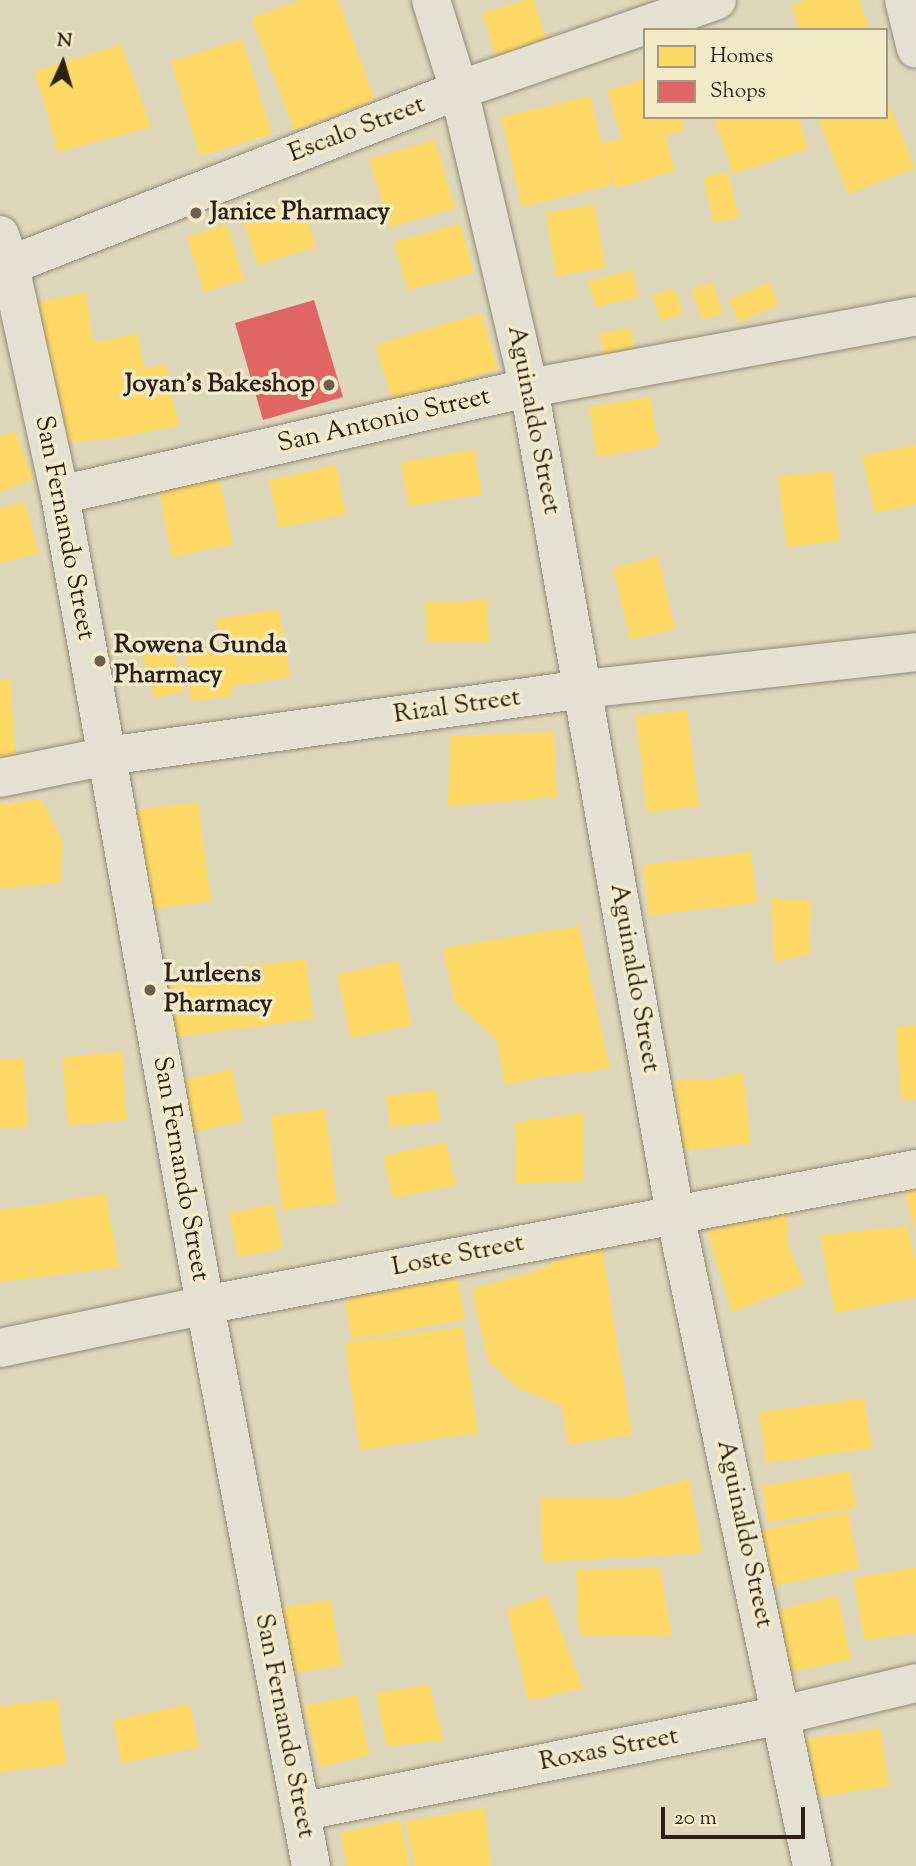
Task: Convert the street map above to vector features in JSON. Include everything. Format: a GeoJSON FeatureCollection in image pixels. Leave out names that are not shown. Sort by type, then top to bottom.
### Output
{"type":"FeatureCollection","features":[{"type":"Feature","properties":{"kind":"street","name":"Aguinaldo Street"},"geometry":{"type":"LineString","coordinates":[[431,0],[459,90],[529,388],[675,1213],[812,1866]]}},
{"type":"Feature","properties":{"kind":"street","name":"Escalo Street"},"geometry":{"type":"LineString","coordinates":[[3,256],[459,90],[717,0]]}},
{"type":"Feature","properties":{"kind":"street"},"geometry":{"type":"LineString","coordinates":[[904,0],[916,49]]}},
{"type":"Feature","properties":{"kind":"street","name":"San Fernando Street"},"geometry":{"type":"LineString","coordinates":[[3,256],[60,495],[205,1305],[311,1866]]}},
{"type":"Feature","properties":{"kind":"street","name":"San Antonio Street"},"geometry":{"type":"LineString","coordinates":[[60,495],[529,388],[916,316]]}},
{"type":"Feature","properties":{"kind":"street","name":"Rizal Street"},"geometry":{"type":"LineString","coordinates":[[0,778],[107,756],[583,689],[916,652]]}},
{"type":"Feature","properties":{"kind":"street","name":"Loste Street"},"geometry":{"type":"LineString","coordinates":[[0,1348],[675,1213],[916,1169]]}},
{"type":"Feature","properties":{"kind":"street","name":"Roxas Street"},"geometry":{"type":"LineString","coordinates":[[300,1812],[782,1715],[916,1683]]}},
{"type":"Feature","properties":{"kind":"building: Homes"},"geometry":{"type":"Polygon","coordinates":[[[299,0],[338,0],[375,100],[294,130],[251,18],[299,0]]]}},
{"type":"Feature","properties":{"kind":"building: Homes"},"geometry":{"type":"Polygon","coordinates":[[[534,0],[548,47],[498,62],[482,13],[534,0]]]}},
{"type":"Feature","properties":{"kind":"building: Homes"},"geometry":{"type":"Polygon","coordinates":[[[805,0],[859,0],[869,28],[799,28],[791,5],[805,0]]]}},
{"type":"Feature","properties":{"kind":"building: Homes"},"geometry":{"type":"Polygon","coordinates":[[[242,39],[272,134],[200,156],[171,61],[242,39]]]}},
{"type":"Feature","properties":{"kind":"building: Homes"},"geometry":{"type":"Polygon","coordinates":[[[121,44],[151,127],[58,152],[35,71],[121,44]]]}},
{"type":"Feature","properties":{"kind":"building: Homes"},"geometry":{"type":"Polygon","coordinates":[[[643,80],[643,119],[682,119],[685,130],[665,136],[675,171],[615,188],[605,152],[612,185],[522,207],[501,117],[590,96],[602,144],[622,138],[607,91],[643,80]]]}},
{"type":"Feature","properties":{"kind":"building: Homes"},"geometry":{"type":"Polygon","coordinates":[[[888,103],[915,168],[848,194],[818,119],[888,119],[888,103]]]}},
{"type":"Feature","properties":{"kind":"building: Homes"},"geometry":{"type":"Polygon","coordinates":[[[715,119],[799,119],[808,149],[733,174],[715,119]]]}},
{"type":"Feature","properties":{"kind":"building: Homes"},"geometry":{"type":"Polygon","coordinates":[[[435,140],[455,208],[390,227],[369,159],[435,140]]]}},
{"type":"Feature","properties":{"kind":"building: Homes"},"geometry":{"type":"Polygon","coordinates":[[[728,172],[739,217],[714,223],[703,178],[728,172]]]}},
{"type":"Feature","properties":{"kind":"building: Homes"},"geometry":{"type":"Polygon","coordinates":[[[301,199],[316,247],[258,265],[242,217],[301,199]]]}},
{"type":"Feature","properties":{"kind":"building: Homes"},"geometry":{"type":"Polygon","coordinates":[[[595,205],[605,268],[556,276],[546,212],[595,205]]]}},
{"type":"Feature","properties":{"kind":"building: Homes"},"geometry":{"type":"Polygon","coordinates":[[[227,224],[244,280],[204,292],[187,237],[227,224]]]}},
{"type":"Feature","properties":{"kind":"building: Homes"},"geometry":{"type":"Polygon","coordinates":[[[460,224],[474,272],[408,290],[394,242],[460,224]]]}},
{"type":"Feature","properties":{"kind":"building: Homes"},"geometry":{"type":"Polygon","coordinates":[[[632,270],[638,297],[596,307],[588,281],[632,270]]]}},
{"type":"Feature","properties":{"kind":"building: Homes"},"geometry":{"type":"Polygon","coordinates":[[[769,282],[779,304],[739,322],[729,300],[769,282]]]}},
{"type":"Feature","properties":{"kind":"building: Homes"},"geometry":{"type":"Polygon","coordinates":[[[713,283],[723,314],[702,320],[692,289],[713,283]]]}},
{"type":"Feature","properties":{"kind":"building: Homes"},"geometry":{"type":"Polygon","coordinates":[[[675,288],[683,314],[660,321],[653,295],[675,288]]]}},
{"type":"Feature","properties":{"kind":"building: Homes"},"geometry":{"type":"Polygon","coordinates":[[[86,292],[93,342],[138,334],[144,368],[166,365],[179,426],[115,438],[64,443],[33,303],[86,292]]]}},
{"type":"Feature","properties":{"kind":"building: Homes"},"geometry":{"type":"Polygon","coordinates":[[[481,313],[498,369],[393,402],[375,345],[481,313]]]}},
{"type":"Feature","properties":{"kind":"building: Homes"},"geometry":{"type":"Polygon","coordinates":[[[630,328],[636,360],[605,365],[599,333],[630,328]]]}},
{"type":"Feature","properties":{"kind":"building: Homes"},"geometry":{"type":"Polygon","coordinates":[[[650,397],[659,446],[597,457],[589,407],[650,397]]]}},
{"type":"Feature","properties":{"kind":"building: Homes"},"geometry":{"type":"Polygon","coordinates":[[[15,431],[33,479],[0,492],[0,436],[15,431]]]}},
{"type":"Feature","properties":{"kind":"building: Homes"},"geometry":{"type":"Polygon","coordinates":[[[916,445],[916,504],[875,513],[862,456],[916,445]]]}},
{"type":"Feature","properties":{"kind":"building: Homes"},"geometry":{"type":"Polygon","coordinates":[[[474,450],[482,494],[409,506],[401,462],[474,450]]]}},
{"type":"Feature","properties":{"kind":"building: Homes"},"geometry":{"type":"Polygon","coordinates":[[[336,465],[346,514],[279,528],[269,480],[336,465]]]}},
{"type":"Feature","properties":{"kind":"building: Homes"},"geometry":{"type":"Polygon","coordinates":[[[832,471],[840,541],[787,547],[778,476],[832,471]]]}},
{"type":"Feature","properties":{"kind":"building: Homes"},"geometry":{"type":"Polygon","coordinates":[[[219,478],[233,544],[172,557],[159,491],[219,478]]]}},
{"type":"Feature","properties":{"kind":"building: Homes"},"geometry":{"type":"Polygon","coordinates":[[[25,502],[39,553],[0,563],[0,508],[25,502]]]}},
{"type":"Feature","properties":{"kind":"building: Homes"},"geometry":{"type":"Polygon","coordinates":[[[658,556],[675,629],[630,640],[613,568],[658,556]]]}},
{"type":"Feature","properties":{"kind":"building: Homes"},"geometry":{"type":"Polygon","coordinates":[[[487,600],[489,641],[427,642],[426,602],[487,600]]]}},
{"type":"Feature","properties":{"kind":"building: Homes"},"geometry":{"type":"Polygon","coordinates":[[[279,609],[290,677],[231,686],[232,696],[191,701],[186,654],[221,650],[216,619],[279,609]]]}},
{"type":"Feature","properties":{"kind":"building: Homes"},"geometry":{"type":"Polygon","coordinates":[[[172,647],[184,691],[154,698],[142,655],[172,647]]]}},
{"type":"Feature","properties":{"kind":"building: Homes"},"geometry":{"type":"Polygon","coordinates":[[[0,679],[10,679],[16,760],[0,762],[0,679]]]}},
{"type":"Feature","properties":{"kind":"building: Homes"},"geometry":{"type":"Polygon","coordinates":[[[687,710],[699,806],[647,812],[636,716],[687,710]]]}},
{"type":"Feature","properties":{"kind":"building: Homes"},"geometry":{"type":"Polygon","coordinates":[[[554,732],[557,797],[448,806],[450,736],[554,732]]]}},
{"type":"Feature","properties":{"kind":"building: Homes"},"geometry":{"type":"Polygon","coordinates":[[[41,799],[63,842],[61,883],[0,888],[0,804],[41,799]]]}},
{"type":"Feature","properties":{"kind":"building: Homes"},"geometry":{"type":"Polygon","coordinates":[[[198,802],[211,901],[139,911],[126,811],[198,802]]]}},
{"type":"Feature","properties":{"kind":"building: Homes"},"geometry":{"type":"Polygon","coordinates":[[[751,852],[757,903],[649,915],[643,865],[751,852]]]}},
{"type":"Feature","properties":{"kind":"building: Homes"},"geometry":{"type":"Polygon","coordinates":[[[771,898],[811,901],[809,954],[775,962],[771,898]]]}},
{"type":"Feature","properties":{"kind":"building: Homes"},"geometry":{"type":"Polygon","coordinates":[[[579,926],[610,1069],[545,1076],[505,1085],[497,1040],[455,1002],[443,948],[579,926]]]}},
{"type":"Feature","properties":{"kind":"building: Homes"},"geometry":{"type":"Polygon","coordinates":[[[306,959],[313,1019],[175,1037],[167,976],[306,959]]]}},
{"type":"Feature","properties":{"kind":"building: Homes"},"geometry":{"type":"Polygon","coordinates":[[[398,961],[412,1025],[351,1038],[337,974],[398,961]]]}},
{"type":"Feature","properties":{"kind":"building: Homes"},"geometry":{"type":"Polygon","coordinates":[[[916,1025],[916,1099],[901,1099],[896,1027],[916,1025]]]}},
{"type":"Feature","properties":{"kind":"building: Homes"},"geometry":{"type":"Polygon","coordinates":[[[122,1052],[127,1120],[68,1125],[62,1057],[122,1052]]]}},
{"type":"Feature","properties":{"kind":"building: Homes"},"geometry":{"type":"Polygon","coordinates":[[[23,1058],[28,1126],[0,1128],[0,1060],[23,1058]]]}},
{"type":"Feature","properties":{"kind":"building: Homes"},"geometry":{"type":"Polygon","coordinates":[[[232,1069],[243,1121],[179,1135],[167,1084],[232,1069]]]}},
{"type":"Feature","properties":{"kind":"building: Homes"},"geometry":{"type":"Polygon","coordinates":[[[743,1072],[751,1143],[683,1151],[675,1080],[709,1080],[743,1072]]]}},
{"type":"Feature","properties":{"kind":"building: Homes"},"geometry":{"type":"Polygon","coordinates":[[[436,1090],[440,1121],[390,1127],[386,1096],[436,1090]]]}},
{"type":"Feature","properties":{"kind":"building: Homes"},"geometry":{"type":"Polygon","coordinates":[[[325,1109],[337,1203],[282,1210],[271,1116],[325,1109]]]}},
{"type":"Feature","properties":{"kind":"building: Homes"},"geometry":{"type":"Polygon","coordinates":[[[583,1113],[583,1182],[516,1183],[516,1122],[583,1113]]]}},
{"type":"Feature","properties":{"kind":"building: Homes"},"geometry":{"type":"Polygon","coordinates":[[[446,1142],[456,1185],[393,1198],[383,1156],[446,1142]]]}},
{"type":"Feature","properties":{"kind":"building: Homes"},"geometry":{"type":"Polygon","coordinates":[[[916,1183],[916,1231],[915,1231],[903,1186],[916,1183]]]}},
{"type":"Feature","properties":{"kind":"building: Homes"},"geometry":{"type":"Polygon","coordinates":[[[106,1194],[119,1267],[0,1282],[0,1210],[106,1194]]]}},
{"type":"Feature","properties":{"kind":"building: Homes"},"geometry":{"type":"Polygon","coordinates":[[[274,1204],[283,1248],[239,1257],[229,1213],[274,1204]]]}},
{"type":"Feature","properties":{"kind":"building: Homes"},"geometry":{"type":"Polygon","coordinates":[[[787,1213],[788,1245],[804,1284],[732,1312],[704,1221],[787,1213]]]}},
{"type":"Feature","properties":{"kind":"building: Homes"},"geometry":{"type":"Polygon","coordinates":[[[907,1226],[916,1261],[916,1297],[835,1313],[820,1235],[907,1226]]]}},
{"type":"Feature","properties":{"kind":"building: Homes"},"geometry":{"type":"Polygon","coordinates":[[[601,1240],[632,1435],[568,1444],[562,1406],[520,1389],[488,1361],[472,1289],[535,1271],[601,1240]]]}},
{"type":"Feature","properties":{"kind":"building: Homes"},"geometry":{"type":"Polygon","coordinates":[[[455,1263],[465,1320],[352,1340],[342,1283],[455,1263]]]}},
{"type":"Feature","properties":{"kind":"building: Homes"},"geometry":{"type":"Polygon","coordinates":[[[463,1327],[478,1433],[360,1450],[345,1343],[463,1327]]]}},
{"type":"Feature","properties":{"kind":"building: Homes"},"geometry":{"type":"Polygon","coordinates":[[[864,1398],[872,1448],[766,1463],[759,1412],[864,1398]]]}},
{"type":"Feature","properties":{"kind":"building: Homes"},"geometry":{"type":"Polygon","coordinates":[[[850,1471],[856,1508],[768,1522],[762,1486],[850,1471]]]}},
{"type":"Feature","properties":{"kind":"building: Homes"},"geometry":{"type":"Polygon","coordinates":[[[689,1479],[702,1553],[543,1562],[541,1498],[619,1498],[689,1479]]]}},
{"type":"Feature","properties":{"kind":"building: Homes"},"geometry":{"type":"Polygon","coordinates":[[[848,1512],[859,1568],[771,1587],[759,1531],[848,1512]]]}},
{"type":"Feature","properties":{"kind":"building: Homes"},"geometry":{"type":"Polygon","coordinates":[[[916,1567],[916,1633],[864,1640],[854,1578],[916,1567]]]}},
{"type":"Feature","properties":{"kind":"building: Homes"},"geometry":{"type":"Polygon","coordinates":[[[660,1568],[672,1636],[579,1636],[576,1569],[660,1568]]]}},
{"type":"Feature","properties":{"kind":"building: Homes"},"geometry":{"type":"Polygon","coordinates":[[[547,1596],[583,1688],[528,1701],[507,1609],[547,1596]]]}},
{"type":"Feature","properties":{"kind":"building: Homes"},"geometry":{"type":"Polygon","coordinates":[[[838,1596],[851,1659],[785,1673],[771,1611],[838,1596]]]}},
{"type":"Feature","properties":{"kind":"building: Homes"},"geometry":{"type":"Polygon","coordinates":[[[331,1600],[342,1665],[291,1674],[280,1608],[331,1600]]]}},
{"type":"Feature","properties":{"kind":"building: Homes"},"geometry":{"type":"Polygon","coordinates":[[[430,1685],[443,1741],[386,1746],[376,1693],[430,1685]]]}},
{"type":"Feature","properties":{"kind":"building: Homes"},"geometry":{"type":"Polygon","coordinates":[[[357,1695],[369,1755],[320,1767],[304,1706],[357,1695]]]}},
{"type":"Feature","properties":{"kind":"building: Homes"},"geometry":{"type":"Polygon","coordinates":[[[58,1699],[66,1764],[0,1772],[0,1706],[58,1699]]]}},
{"type":"Feature","properties":{"kind":"building: Homes"},"geometry":{"type":"Polygon","coordinates":[[[190,1704],[199,1747],[122,1763],[113,1720],[190,1704]]]}},
{"type":"Feature","properties":{"kind":"building: Homes"},"geometry":{"type":"Polygon","coordinates":[[[880,1728],[889,1786],[816,1797],[807,1739],[880,1728]]]}},
{"type":"Feature","properties":{"kind":"building: Homes"},"geometry":{"type":"Polygon","coordinates":[[[485,1808],[491,1866],[415,1866],[405,1821],[485,1808]]]}},
{"type":"Feature","properties":{"kind":"building: Homes"},"geometry":{"type":"Polygon","coordinates":[[[400,1820],[410,1866],[347,1866],[340,1833],[400,1820]]]}},
{"type":"Feature","properties":{"kind":"building: Shops"},"geometry":{"type":"Polygon","coordinates":[[[314,300],[343,397],[263,420],[235,323],[314,300]]]}},
{"type":"Feature","properties":{"kind":"place","name":"Janice Pharmacy"},"geometry":{"type":"Point","coordinates":[196,213]}},
{"type":"Feature","properties":{"kind":"place","name":"Joyan's Bakeshop"},"geometry":{"type":"Point","coordinates":[329,385]}},
{"type":"Feature","properties":{"kind":"place","name":"Rowena Gunda Pharmacy"},"geometry":{"type":"Point","coordinates":[100,661]}},
{"type":"Feature","properties":{"kind":"place","name":"Lurleens Pharmacy"},"geometry":{"type":"Point","coordinates":[150,990]}}]}
